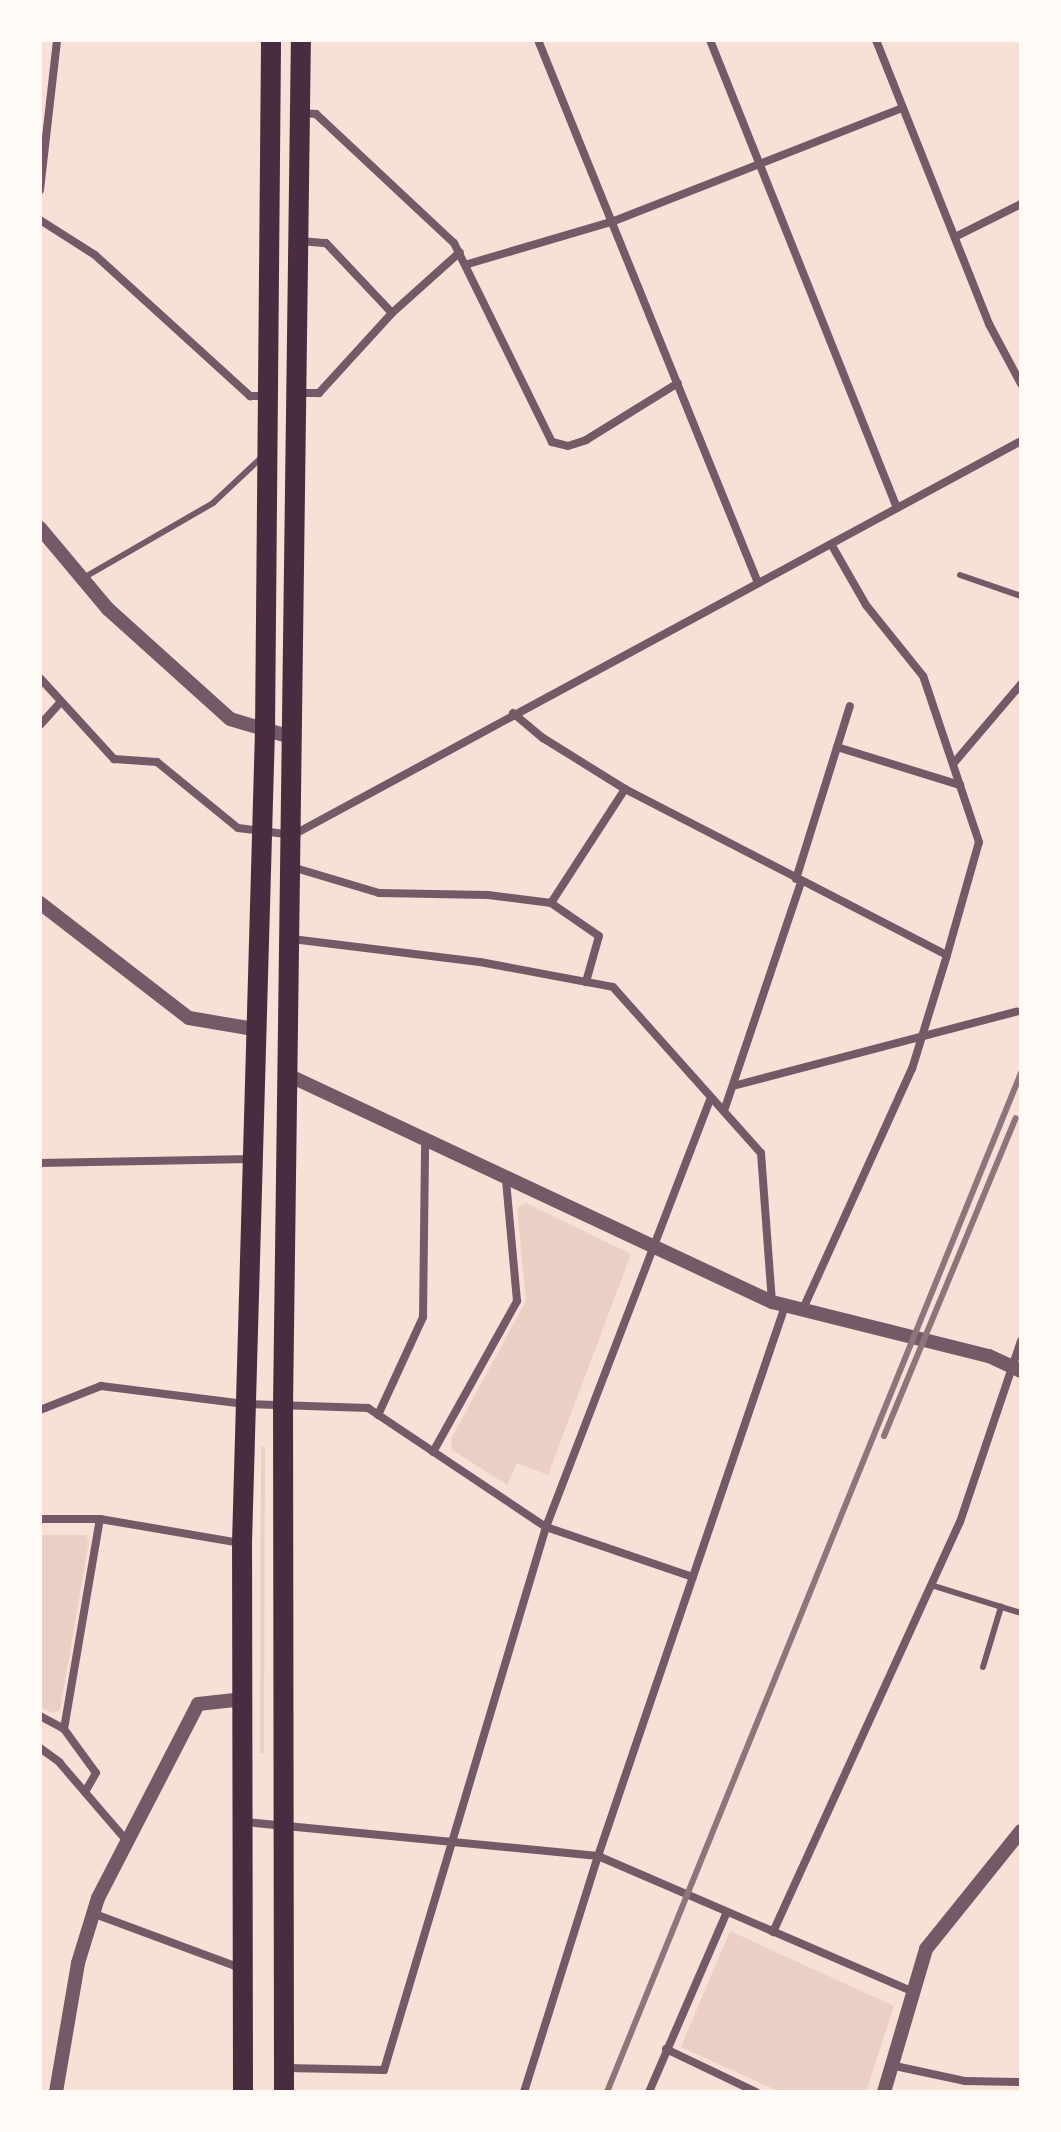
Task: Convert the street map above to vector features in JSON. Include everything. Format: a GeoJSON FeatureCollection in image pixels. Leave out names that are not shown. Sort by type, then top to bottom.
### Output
{"type":"FeatureCollection","features":[{"type":"Feature","properties":{"kind":"main road"},"geometry":{"type":"LineString","coordinates":[[243,2092],[245,1822],[242,1543],[254,1029],[265,732],[271,40]]}},
{"type":"Feature","properties":{"kind":"main road"},"geometry":{"type":"LineString","coordinates":[[284,2092],[281,1826],[283,1407],[300,393],[301,40]]}},
{"type":"Feature","properties":{"kind":"street"},"geometry":{"type":"LineString","coordinates":[[40,190],[57,40]]}},
{"type":"Feature","properties":{"kind":"street"},"geometry":{"type":"LineString","coordinates":[[538,40],[614,221],[758,583]]}},
{"type":"Feature","properties":{"kind":"street"},"geometry":{"type":"LineString","coordinates":[[710,40],[897,508]]}},
{"type":"Feature","properties":{"kind":"street"},"geometry":{"type":"LineString","coordinates":[[876,40],[989,324],[1021,384]]}},
{"type":"Feature","properties":{"kind":"street"},"geometry":{"type":"LineString","coordinates":[[468,264],[614,221],[903,108]]}},
{"type":"Feature","properties":{"kind":"street"},"geometry":{"type":"LineString","coordinates":[[301,113],[316,114],[460,252],[552,442],[568,446],[586,440],[678,383]]}},
{"type":"Feature","properties":{"kind":"street"},"geometry":{"type":"LineString","coordinates":[[955,237],[1021,204]]}},
{"type":"Feature","properties":{"kind":"street"},"geometry":{"type":"LineString","coordinates":[[40,220],[95,255],[250,396],[267,396]]}},
{"type":"Feature","properties":{"kind":"street"},"geometry":{"type":"LineString","coordinates":[[301,241],[326,243],[392,313]]}},
{"type":"Feature","properties":{"kind":"street"},"geometry":{"type":"LineString","coordinates":[[300,393],[319,393],[392,313],[460,252]]}},
{"type":"Feature","properties":{"kind":"street"},"geometry":{"type":"LineString","coordinates":[[40,678],[114,759],[157,762],[238,828],[293,835],[513,713],[1021,441]]}},
{"type":"Feature","properties":{"kind":"street"},"geometry":{"type":"LineString","coordinates":[[40,528],[82,579],[218,710],[265,732],[294,738]]}},
{"type":"Feature","properties":{"kind":"street"},"geometry":{"type":"LineString","coordinates":[[802,1311],[922,1039],[980,854],[923,676],[866,605],[831,544]]}},
{"type":"Feature","properties":{"kind":"street"},"geometry":{"type":"LineString","coordinates":[[953,764],[1021,684]]}},
{"type":"Feature","properties":{"kind":"street"},"geometry":{"type":"LineString","coordinates":[[40,725],[61,702]]}},
{"type":"Feature","properties":{"kind":"street"},"geometry":{"type":"LineString","coordinates":[[725,1108],[850,706]]}},
{"type":"Feature","properties":{"kind":"street"},"geometry":{"type":"LineString","coordinates":[[513,713],[543,738],[625,789],[947,955]]}},
{"type":"Feature","properties":{"kind":"street"},"geometry":{"type":"LineString","coordinates":[[837,747],[960,785]]}},
{"type":"Feature","properties":{"kind":"street"},"geometry":{"type":"LineString","coordinates":[[551,903],[625,789]]}},
{"type":"Feature","properties":{"kind":"street"},"geometry":{"type":"LineString","coordinates":[[292,867],[379,893],[488,895],[551,903],[599,936],[586,982]]}},
{"type":"Feature","properties":{"kind":"street"},"geometry":{"type":"LineString","coordinates":[[40,903],[189,1018],[254,1029]]}},
{"type":"Feature","properties":{"kind":"street"},"geometry":{"type":"LineString","coordinates":[[292,939],[480,962],[613,987],[710,1099],[725,1108],[761,1153],[778,1304],[693,1577],[598,1856],[524,2092]]}},
{"type":"Feature","properties":{"kind":"street"},"geometry":{"type":"LineString","coordinates":[[733,1086],[1016,1012]]}},
{"type":"Feature","properties":{"kind":"street"},"geometry":{"type":"LineString","coordinates":[[288,1075],[506,1181],[778,1304],[989,1356],[1016,1369]]}},
{"type":"Feature","properties":{"kind":"street"},"geometry":{"type":"LineString","coordinates":[[285,2068],[384,2070],[450,1839],[546,1527],[710,1099]]}},
{"type":"Feature","properties":{"kind":"street"},"geometry":{"type":"LineString","coordinates":[[378,1415],[423,1317],[425,1141]]}},
{"type":"Feature","properties":{"kind":"street"},"geometry":{"type":"LineString","coordinates":[[40,1163],[252,1159]]}},
{"type":"Feature","properties":{"kind":"street"},"geometry":{"type":"LineString","coordinates":[[433,1452],[517,1301],[506,1181]]}},
{"type":"Feature","properties":{"kind":"street"},"geometry":{"type":"LineString","coordinates":[[773,1932],[960,1522],[1016,1369],[1021,1341]]}},
{"type":"Feature","properties":{"kind":"street"},"geometry":{"type":"LineString","coordinates":[[40,1410],[101,1386],[245,1404],[368,1408],[546,1527],[693,1577]]}},
{"type":"Feature","properties":{"kind":"street"},"geometry":{"type":"LineString","coordinates":[[40,1519],[100,1519],[242,1543]]}},
{"type":"Feature","properties":{"kind":"street"},"geometry":{"type":"LineString","coordinates":[[64,1729],[100,1519]]}},
{"type":"Feature","properties":{"kind":"street"},"geometry":{"type":"LineString","coordinates":[[56,2092],[92,1912],[126,1840],[198,1704],[244,1699]]}},
{"type":"Feature","properties":{"kind":"street"},"geometry":{"type":"LineString","coordinates":[[40,1716],[64,1729],[96,1773],[85,1792]]}},
{"type":"Feature","properties":{"kind":"street"},"geometry":{"type":"LineString","coordinates":[[40,1748],[85,1792],[126,1840]]}},
{"type":"Feature","properties":{"kind":"street"},"geometry":{"type":"LineString","coordinates":[[245,1822],[450,1839],[598,1856],[914,1992]]}},
{"type":"Feature","properties":{"kind":"street"},"geometry":{"type":"LineString","coordinates":[[884,2092],[895,2066],[926,1949],[1021,1831]]}},
{"type":"Feature","properties":{"kind":"street"},"geometry":{"type":"LineString","coordinates":[[92,1912],[242,1968]]}},
{"type":"Feature","properties":{"kind":"street"},"geometry":{"type":"LineString","coordinates":[[649,2092],[727,1912]]}},
{"type":"Feature","properties":{"kind":"street"},"geometry":{"type":"LineString","coordinates":[[666,2049],[756,2092]]}},
{"type":"Feature","properties":{"kind":"street"},"geometry":{"type":"LineString","coordinates":[[895,2066],[965,2081],[1021,2082]]}},
{"type":"Feature","properties":{"kind":"lane"},"geometry":{"type":"LineString","coordinates":[[82,579],[213,503],[266,453]]}},
{"type":"Feature","properties":{"kind":"lane"},"geometry":{"type":"LineString","coordinates":[[960,575],[1021,596]]}},
{"type":"Feature","properties":{"kind":"lane"},"geometry":{"type":"LineString","coordinates":[[931,1585],[1021,1613]]}},
{"type":"Feature","properties":{"kind":"lane"},"geometry":{"type":"LineString","coordinates":[[983,1667],[1001,1607]]}},
{"type":"Feature","properties":{"kind":"shaded area"},"geometry":{"type":"Polygon","coordinates":[[[526,1203],[631,1254],[548,1475],[517,1463],[507,1485],[452,1450],[451,1439],[526,1301],[517,1208],[526,1203]]]}},
{"type":"Feature","properties":{"kind":"shaded area"},"geometry":{"type":"Polygon","coordinates":[[[261,1446],[265,1448],[264,1753],[260,1753],[261,1446]]]}},
{"type":"Feature","properties":{"kind":"shaded area"},"geometry":{"type":"Polygon","coordinates":[[[40,1535],[86,1535],[89,1541],[60,1710],[53,1713],[40,1707],[40,1535]]]}},
{"type":"Feature","properties":{"kind":"shaded area"},"geometry":{"type":"Polygon","coordinates":[[[730,1931],[894,2006],[866,2092],[780,2092],[681,2047],[730,1931]]]}},
{"type":"Feature","properties":{"kind":"railway"},"geometry":{"type":"LineString","coordinates":[[607,2092],[1021,1073]]}},
{"type":"Feature","properties":{"kind":"railway"},"geometry":{"type":"LineString","coordinates":[[884,1436],[1016,1118]]}}]}
